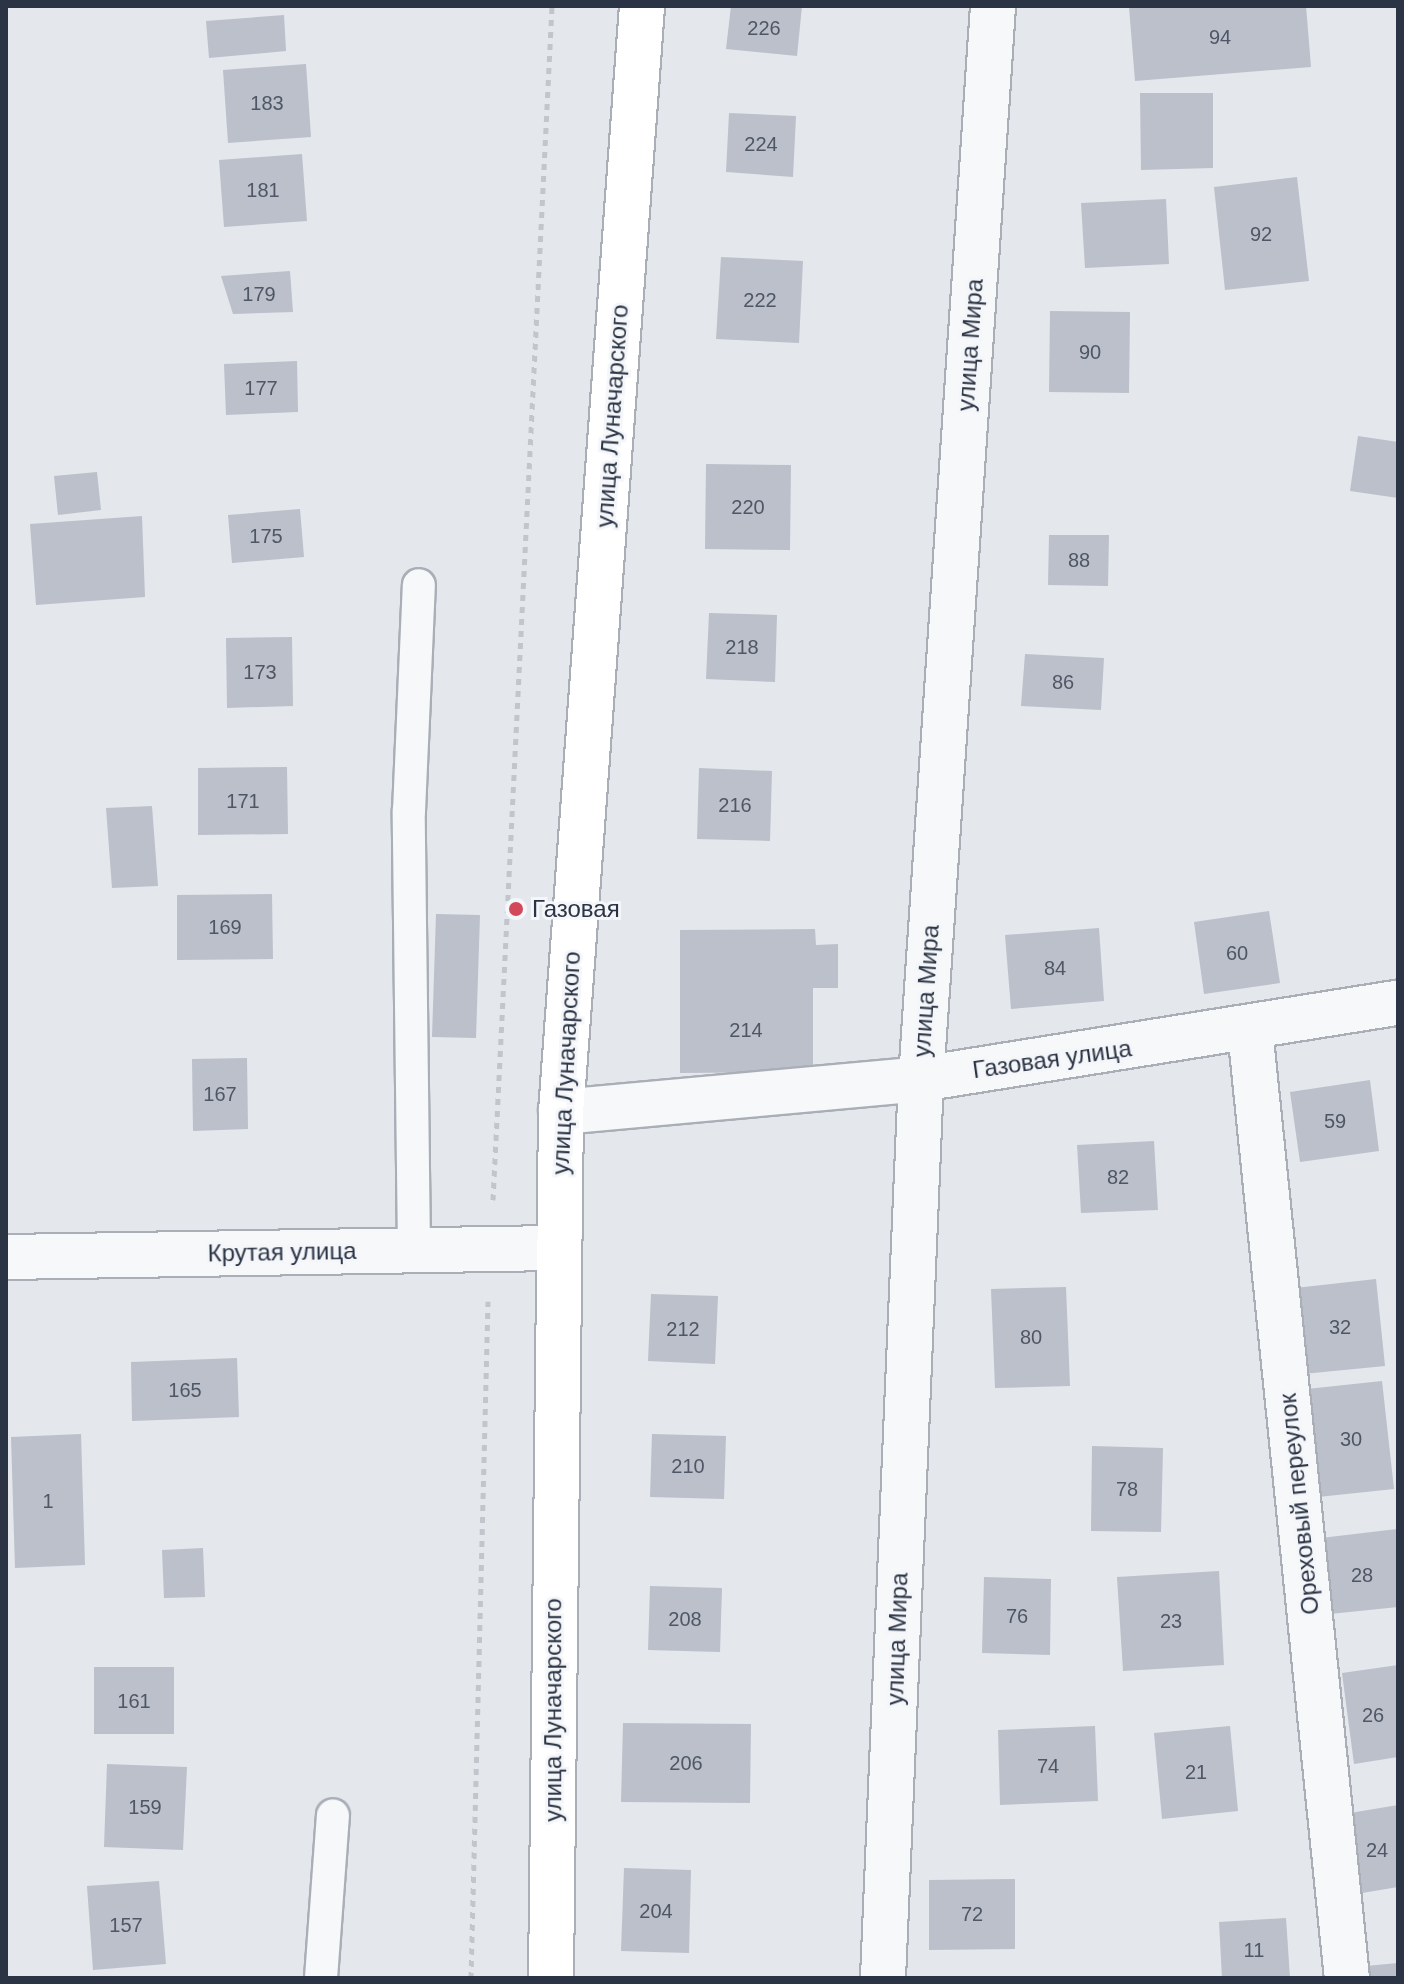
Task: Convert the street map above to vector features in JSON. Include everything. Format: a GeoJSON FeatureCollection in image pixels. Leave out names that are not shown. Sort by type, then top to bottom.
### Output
{"type":"FeatureCollection","features":[{"type":"Feature","properties":{"kind":"main road","name":"улица Луначарского"},"geometry":{"type":"LineString","coordinates":[[551,1978],[557,1248],[561,1112],[642,6]]}},
{"type":"Feature","properties":{"kind":"street","name":"улица Мира"},"geometry":{"type":"LineString","coordinates":[[883,1978],[921,1079],[993,6]]}},
{"type":"Feature","properties":{"kind":"street","name":"Газовая улица"},"geometry":{"type":"LineString","coordinates":[[561,1112],[921,1079],[1250,1030],[1398,1003]]}},
{"type":"Feature","properties":{"kind":"street","name":"Ореховый переулок"},"geometry":{"type":"LineString","coordinates":[[1250,1030],[1347,1978]]}},
{"type":"Feature","properties":{"kind":"street","name":"Крутая улица"},"geometry":{"type":"LineString","coordinates":[[6,1257],[557,1248]]}},
{"type":"Feature","properties":{"kind":"lane"},"geometry":{"type":"LineString","coordinates":[[414,1250],[409,811],[419,585]]}},
{"type":"Feature","properties":{"kind":"lane"},"geometry":{"type":"LineString","coordinates":[[321,1978],[333,1815]]}},
{"type":"Feature","properties":{"kind":"path"},"geometry":{"type":"LineString","coordinates":[[471,1978],[491,1249],[552,6]]}},
{"type":"Feature","properties":{"kind":"building"},"geometry":{"type":"Polygon","coordinates":[[[731,6],[802,6],[797,56],[726,49],[731,6]]]}},
{"type":"Feature","properties":{"kind":"building"},"geometry":{"type":"Polygon","coordinates":[[[1306,6],[1311,67],[1135,81],[1129,7],[1306,6]]]}},
{"type":"Feature","properties":{"kind":"building"},"geometry":{"type":"Polygon","coordinates":[[[284,15],[286,51],[209,58],[206,21],[284,15]]]}},
{"type":"Feature","properties":{"kind":"building"},"geometry":{"type":"Polygon","coordinates":[[[306,64],[311,137],[228,143],[223,70],[306,64]]]}},
{"type":"Feature","properties":{"kind":"building"},"geometry":{"type":"Polygon","coordinates":[[[1140,93],[1213,93],[1213,168],[1141,170],[1140,93]]]}},
{"type":"Feature","properties":{"kind":"building"},"geometry":{"type":"Polygon","coordinates":[[[729,113],[796,116],[793,177],[726,172],[729,113]]]}},
{"type":"Feature","properties":{"kind":"building"},"geometry":{"type":"Polygon","coordinates":[[[302,154],[307,221],[224,227],[219,160],[302,154]]]}},
{"type":"Feature","properties":{"kind":"building"},"geometry":{"type":"Polygon","coordinates":[[[1297,177],[1309,281],[1225,290],[1214,187],[1297,177]]]}},
{"type":"Feature","properties":{"kind":"building"},"geometry":{"type":"Polygon","coordinates":[[[1166,199],[1169,264],[1085,268],[1081,203],[1166,199]]]}},
{"type":"Feature","properties":{"kind":"building"},"geometry":{"type":"Polygon","coordinates":[[[721,257],[803,261],[799,343],[716,339],[721,257]]]}},
{"type":"Feature","properties":{"kind":"building"},"geometry":{"type":"Polygon","coordinates":[[[290,271],[293,312],[233,314],[221,276],[290,271]]]}},
{"type":"Feature","properties":{"kind":"building"},"geometry":{"type":"Polygon","coordinates":[[[1050,311],[1130,312],[1129,393],[1049,392],[1050,311]]]}},
{"type":"Feature","properties":{"kind":"building"},"geometry":{"type":"Polygon","coordinates":[[[297,361],[298,412],[226,415],[224,364],[297,361]]]}},
{"type":"Feature","properties":{"kind":"building"},"geometry":{"type":"Polygon","coordinates":[[[1358,436],[1398,442],[1398,498],[1350,491],[1358,436]]]}},
{"type":"Feature","properties":{"kind":"building"},"geometry":{"type":"Polygon","coordinates":[[[706,464],[791,465],[790,550],[705,549],[706,464]]]}},
{"type":"Feature","properties":{"kind":"building"},"geometry":{"type":"Polygon","coordinates":[[[97,472],[101,510],[58,515],[54,476],[97,472]]]}},
{"type":"Feature","properties":{"kind":"building"},"geometry":{"type":"Polygon","coordinates":[[[300,509],[304,557],[232,563],[228,515],[300,509]]]}},
{"type":"Feature","properties":{"kind":"building"},"geometry":{"type":"Polygon","coordinates":[[[142,516],[145,597],[36,605],[30,524],[142,516]]]}},
{"type":"Feature","properties":{"kind":"building"},"geometry":{"type":"Polygon","coordinates":[[[1049,535],[1109,535],[1108,586],[1048,585],[1049,535]]]}},
{"type":"Feature","properties":{"kind":"building"},"geometry":{"type":"Polygon","coordinates":[[[709,613],[777,615],[775,682],[706,679],[709,613]]]}},
{"type":"Feature","properties":{"kind":"building"},"geometry":{"type":"Polygon","coordinates":[[[292,637],[293,706],[227,708],[226,638],[292,637]]]}},
{"type":"Feature","properties":{"kind":"building"},"geometry":{"type":"Polygon","coordinates":[[[1025,654],[1104,658],[1101,710],[1021,706],[1025,654]]]}},
{"type":"Feature","properties":{"kind":"building"},"geometry":{"type":"Polygon","coordinates":[[[287,767],[288,834],[198,835],[198,768],[287,767]]]}},
{"type":"Feature","properties":{"kind":"building"},"geometry":{"type":"Polygon","coordinates":[[[699,768],[772,771],[770,841],[697,839],[699,768]]]}},
{"type":"Feature","properties":{"kind":"building"},"geometry":{"type":"Polygon","coordinates":[[[152,806],[158,886],[112,888],[106,808],[152,806]]]}},
{"type":"Feature","properties":{"kind":"building"},"geometry":{"type":"Polygon","coordinates":[[[272,894],[273,959],[177,960],[177,895],[272,894]]]}},
{"type":"Feature","properties":{"kind":"building"},"geometry":{"type":"Polygon","coordinates":[[[1269,911],[1280,983],[1204,994],[1194,922],[1269,911]]]}},
{"type":"Feature","properties":{"kind":"building"},"geometry":{"type":"Polygon","coordinates":[[[436,914],[480,915],[476,1038],[432,1037],[436,914]]]}},
{"type":"Feature","properties":{"kind":"building"},"geometry":{"type":"Polygon","coordinates":[[[1099,928],[1104,1001],[1011,1009],[1005,935],[1099,928]]]}},
{"type":"Feature","properties":{"kind":"building"},"geometry":{"type":"Polygon","coordinates":[[[815,929],[816,945],[838,944],[838,988],[813,988],[813,1072],[680,1073],[680,930],[815,929]]]}},
{"type":"Feature","properties":{"kind":"building"},"geometry":{"type":"Polygon","coordinates":[[[247,1058],[248,1129],[193,1131],[192,1059],[247,1058]]]}},
{"type":"Feature","properties":{"kind":"building"},"geometry":{"type":"Polygon","coordinates":[[[1370,1080],[1379,1151],[1300,1162],[1290,1092],[1370,1080]]]}},
{"type":"Feature","properties":{"kind":"building"},"geometry":{"type":"Polygon","coordinates":[[[1154,1141],[1158,1210],[1081,1213],[1077,1145],[1154,1141]]]}},
{"type":"Feature","properties":{"kind":"building"},"geometry":{"type":"Polygon","coordinates":[[[1376,1279],[1385,1366],[1303,1374],[1295,1288],[1376,1279]]]}},
{"type":"Feature","properties":{"kind":"building"},"geometry":{"type":"Polygon","coordinates":[[[1066,1287],[1070,1386],[995,1388],[991,1289],[1066,1287]]]}},
{"type":"Feature","properties":{"kind":"building"},"geometry":{"type":"Polygon","coordinates":[[[651,1294],[718,1296],[715,1364],[648,1361],[651,1294]]]}},
{"type":"Feature","properties":{"kind":"building"},"geometry":{"type":"Polygon","coordinates":[[[237,1358],[239,1417],[132,1421],[131,1362],[237,1358]]]}},
{"type":"Feature","properties":{"kind":"building"},"geometry":{"type":"Polygon","coordinates":[[[1382,1381],[1394,1489],[1318,1497],[1307,1389],[1382,1381]]]}},
{"type":"Feature","properties":{"kind":"building"},"geometry":{"type":"Polygon","coordinates":[[[81,1434],[85,1565],[15,1568],[11,1437],[81,1434]]]}},
{"type":"Feature","properties":{"kind":"building"},"geometry":{"type":"Polygon","coordinates":[[[652,1434],[726,1436],[724,1499],[650,1497],[652,1434]]]}},
{"type":"Feature","properties":{"kind":"building"},"geometry":{"type":"Polygon","coordinates":[[[1092,1446],[1163,1448],[1161,1532],[1091,1531],[1092,1446]]]}},
{"type":"Feature","properties":{"kind":"building"},"geometry":{"type":"Polygon","coordinates":[[[1397,1529],[1398,1607],[1330,1614],[1321,1538],[1397,1529]]]}},
{"type":"Feature","properties":{"kind":"building"},"geometry":{"type":"Polygon","coordinates":[[[203,1548],[205,1597],[164,1598],[162,1550],[203,1548]]]}},
{"type":"Feature","properties":{"kind":"building"},"geometry":{"type":"Polygon","coordinates":[[[1219,1571],[1224,1665],[1123,1671],[1117,1577],[1219,1571]]]}},
{"type":"Feature","properties":{"kind":"building"},"geometry":{"type":"Polygon","coordinates":[[[984,1577],[1051,1579],[1050,1655],[982,1653],[984,1577]]]}},
{"type":"Feature","properties":{"kind":"building"},"geometry":{"type":"Polygon","coordinates":[[[650,1586],[722,1588],[720,1652],[648,1650],[650,1586]]]}},
{"type":"Feature","properties":{"kind":"building"},"geometry":{"type":"Polygon","coordinates":[[[1398,1665],[1398,1757],[1354,1764],[1342,1673],[1398,1665]]]}},
{"type":"Feature","properties":{"kind":"building"},"geometry":{"type":"Polygon","coordinates":[[[94,1667],[174,1667],[174,1734],[94,1734],[94,1667]]]}},
{"type":"Feature","properties":{"kind":"building"},"geometry":{"type":"Polygon","coordinates":[[[623,1723],[751,1724],[750,1803],[621,1802],[623,1723]]]}},
{"type":"Feature","properties":{"kind":"building"},"geometry":{"type":"Polygon","coordinates":[[[1095,1726],[1098,1801],[1000,1805],[998,1730],[1095,1726]]]}},
{"type":"Feature","properties":{"kind":"building"},"geometry":{"type":"Polygon","coordinates":[[[1230,1726],[1238,1811],[1162,1819],[1154,1733],[1230,1726]]]}},
{"type":"Feature","properties":{"kind":"building"},"geometry":{"type":"Polygon","coordinates":[[[107,1764],[187,1767],[183,1850],[104,1847],[107,1764]]]}},
{"type":"Feature","properties":{"kind":"building"},"geometry":{"type":"Polygon","coordinates":[[[1398,1805],[1398,1887],[1362,1893],[1350,1813],[1398,1805]]]}},
{"type":"Feature","properties":{"kind":"building"},"geometry":{"type":"Polygon","coordinates":[[[624,1868],[691,1870],[689,1953],[621,1951],[624,1868]]]}},
{"type":"Feature","properties":{"kind":"building"},"geometry":{"type":"Polygon","coordinates":[[[1015,1879],[1015,1949],[929,1950],[929,1880],[1015,1879]]]}},
{"type":"Feature","properties":{"kind":"building"},"geometry":{"type":"Polygon","coordinates":[[[159,1881],[166,1964],[93,1970],[87,1886],[159,1881]]]}},
{"type":"Feature","properties":{"kind":"building"},"geometry":{"type":"Polygon","coordinates":[[[1286,1918],[1290,1978],[1222,1978],[1219,1922],[1286,1918]]]}},
{"type":"Feature","properties":{"kind":"building"},"geometry":{"type":"Polygon","coordinates":[[[1398,1963],[1398,1978],[1367,1978],[1366,1966],[1398,1963]]]}},
{"type":"Feature","properties":{"kind":"place","name":"Газовая"},"geometry":{"type":"Point","coordinates":[516,909]}}]}
